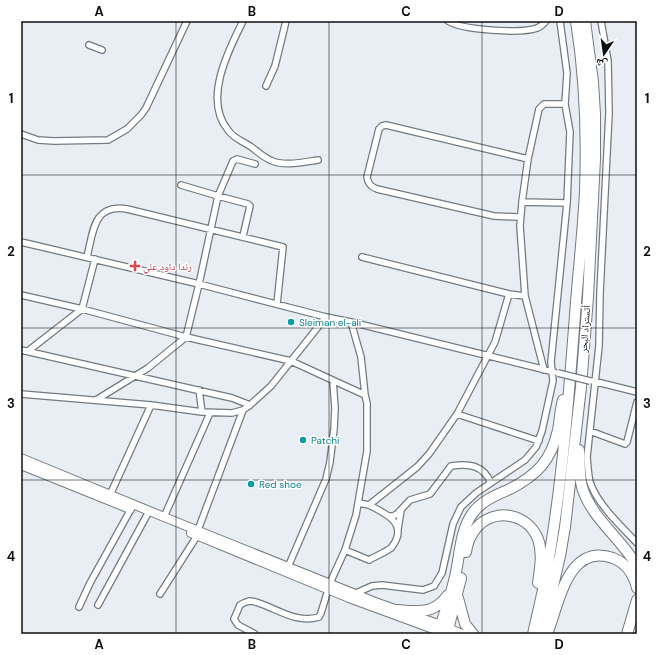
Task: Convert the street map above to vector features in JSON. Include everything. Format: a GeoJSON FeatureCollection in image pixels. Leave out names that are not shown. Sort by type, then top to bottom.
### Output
{"type":"FeatureCollection","features":[{"type":"Feature","properties":{"kind":"highway","name":"أتستراد البحر"},"geometry":{"type":"LineString","coordinates":[[533,634],[550,554],[555,520],[569,385],[585,190],[584,99],[576,21]]}},
{"type":"Feature","properties":{"kind":"highway","name":"أتستراد البحر"},"geometry":{"type":"LineString","coordinates":[[542,634],[560,556],[576,436],[588,297],[595,158],[595,114],[585,21]]}},
{"type":"Feature","properties":{"kind":"highway"},"geometry":{"type":"LineString","coordinates":[[473,634],[465,624],[454,594],[454,583],[462,541],[467,524],[478,507],[491,498],[525,480],[536,472],[543,464],[553,444],[562,406],[569,385]]}},
{"type":"Feature","properties":{"kind":"highway"},"geometry":{"type":"LineString","coordinates":[[576,436],[582,486],[586,496],[597,515],[631,556],[637,566]]}},
{"type":"Feature","properties":{"kind":"highway"},"geometry":{"type":"LineString","coordinates":[[444,630],[467,546],[477,527],[492,518],[501,515],[522,520],[534,532],[539,541],[541,557],[537,590],[539,605]]}},
{"type":"Feature","properties":{"kind":"highway"},"geometry":{"type":"LineString","coordinates":[[547,634],[568,577],[579,563],[587,558],[601,555],[619,561],[631,572],[636,581],[637,588]]}},
{"type":"Feature","properties":{"kind":"highway"},"geometry":{"type":"LineString","coordinates":[[398,610],[417,612],[433,609],[454,594]]}},
{"type":"Feature","properties":{"kind":"highway"},"geometry":{"type":"LineString","coordinates":[[627,634],[637,600]]}},
{"type":"Feature","properties":{"kind":"highway"},"geometry":{"type":"LineString","coordinates":[[632,634],[637,621]]}},
{"type":"Feature","properties":{"kind":"main road"},"geometry":{"type":"LineString","coordinates":[[21,458],[329,587],[444,630],[462,634]]}},
{"type":"Feature","properties":{"kind":"main road"},"geometry":{"type":"LineString","coordinates":[[21,465],[131,509],[288,567],[329,587],[354,594],[398,610],[444,630]]}},
{"type":"Feature","properties":{"kind":"street"},"geometry":{"type":"LineString","coordinates":[[21,134],[38,140],[54,142],[108,140],[124,132],[146,108],[187,21]]}},
{"type":"Feature","properties":{"kind":"street"},"geometry":{"type":"LineString","coordinates":[[243,21],[218,81],[218,105],[224,124],[232,135],[272,161],[289,163],[318,160]]}},
{"type":"Feature","properties":{"kind":"street"},"geometry":{"type":"LineString","coordinates":[[266,86],[275,66],[286,21]]}},
{"type":"Feature","properties":{"kind":"street"},"geometry":{"type":"LineString","coordinates":[[448,21],[455,24],[483,29],[526,31],[538,28],[546,21]]}},
{"type":"Feature","properties":{"kind":"street"},"geometry":{"type":"LineString","coordinates":[[354,594],[372,586],[382,585],[423,590],[434,586],[442,573],[453,524],[461,507],[476,493],[525,460],[532,453],[539,441],[555,372],[552,355],[567,203],[570,132],[565,104],[567,73],[560,21]]}},
{"type":"Feature","properties":{"kind":"street"},"geometry":{"type":"LineString","coordinates":[[601,21],[608,61],[609,114],[600,293],[599,346],[593,381],[587,457],[588,472],[594,492],[637,544]]}},
{"type":"Feature","properties":{"kind":"street"},"geometry":{"type":"LineString","coordinates":[[89,45],[102,50]]}},
{"type":"Feature","properties":{"kind":"street"},"geometry":{"type":"LineString","coordinates":[[544,370],[525,296],[520,216],[528,159],[537,113],[540,107],[549,104],[565,104]]}},
{"type":"Feature","properties":{"kind":"street"},"geometry":{"type":"LineString","coordinates":[[520,216],[494,216],[377,189],[371,186],[367,177],[379,129],[386,125],[528,159]]}},
{"type":"Feature","properties":{"kind":"street"},"geometry":{"type":"LineString","coordinates":[[96,400],[138,375],[186,337],[218,196],[233,160],[238,159],[255,164]]}},
{"type":"Feature","properties":{"kind":"street"},"geometry":{"type":"LineString","coordinates":[[181,185],[248,204],[250,206],[243,236]]}},
{"type":"Feature","properties":{"kind":"street"},"geometry":{"type":"LineString","coordinates":[[522,202],[567,203]]}},
{"type":"Feature","properties":{"kind":"street"},"geometry":{"type":"LineString","coordinates":[[87,257],[97,218],[108,210],[114,208],[126,209],[243,236],[283,247],[277,304]]}},
{"type":"Feature","properties":{"kind":"street"},"geometry":{"type":"LineString","coordinates":[[21,242],[199,284],[326,317],[637,392]]}},
{"type":"Feature","properties":{"kind":"street"},"geometry":{"type":"LineString","coordinates":[[362,257],[509,294],[525,296]]}},
{"type":"Feature","properties":{"kind":"street"},"geometry":{"type":"LineString","coordinates":[[28,351],[82,309],[95,259]]}},
{"type":"Feature","properties":{"kind":"street"},"geometry":{"type":"LineString","coordinates":[[368,505],[417,467],[429,454],[457,414],[494,342],[509,294]]}},
{"type":"Feature","properties":{"kind":"street"},"geometry":{"type":"LineString","coordinates":[[21,295],[82,309],[186,337],[291,361],[365,395]]}},
{"type":"Feature","properties":{"kind":"street"},"geometry":{"type":"LineString","coordinates":[[21,394],[151,405],[210,413],[243,410],[272,386],[326,317]]}},
{"type":"Feature","properties":{"kind":"street"},"geometry":{"type":"LineString","coordinates":[[255,634],[238,625],[234,619],[240,605],[248,601],[255,602],[301,619],[313,619],[318,617],[321,613],[329,587],[345,550],[356,515],[367,438],[367,403],[362,357],[351,322]]}},
{"type":"Feature","properties":{"kind":"street"},"geometry":{"type":"LineString","coordinates":[[21,350],[138,375],[232,398],[250,405]]}},
{"type":"Feature","properties":{"kind":"street"},"geometry":{"type":"LineString","coordinates":[[288,567],[326,480],[334,430],[335,408],[333,381]]}},
{"type":"Feature","properties":{"kind":"street"},"geometry":{"type":"LineString","coordinates":[[199,390],[202,412]]}},
{"type":"Feature","properties":{"kind":"street"},"geometry":{"type":"LineString","coordinates":[[590,431],[625,444],[627,442],[637,402]]}},
{"type":"Feature","properties":{"kind":"street"},"geometry":{"type":"LineString","coordinates":[[110,495],[151,405]]}},
{"type":"Feature","properties":{"kind":"street"},"geometry":{"type":"LineString","coordinates":[[160,594],[198,533],[243,410]]}},
{"type":"Feature","properties":{"kind":"street"},"geometry":{"type":"LineString","coordinates":[[164,517],[210,413]]}},
{"type":"Feature","properties":{"kind":"street"},"geometry":{"type":"LineString","coordinates":[[457,414],[539,441]]}},
{"type":"Feature","properties":{"kind":"street"},"geometry":{"type":"LineString","coordinates":[[388,516],[393,516],[410,500],[430,494],[451,466],[463,464],[478,467],[488,476],[491,483]]}},
{"type":"Feature","properties":{"kind":"street"},"geometry":{"type":"LineString","coordinates":[[358,503],[368,505],[388,516],[397,525],[398,529]]}},
{"type":"Feature","properties":{"kind":"street"},"geometry":{"type":"LineString","coordinates":[[79,607],[90,583],[131,509]]}},
{"type":"Feature","properties":{"kind":"street"},"geometry":{"type":"LineString","coordinates":[[345,550],[369,560],[391,548],[398,535],[401,510]]}},
{"type":"Feature","properties":{"kind":"street"},"geometry":{"type":"LineString","coordinates":[[98,605],[147,515]]}},
{"type":"Feature","properties":{"kind":"place","name":"رندا داود علي"},"geometry":{"type":"Point","coordinates":[135,266]}},
{"type":"Feature","properties":{"kind":"place","name":"Sleiman el-ali"},"geometry":{"type":"Point","coordinates":[291,322]}},
{"type":"Feature","properties":{"kind":"place","name":"Patchi"},"geometry":{"type":"Point","coordinates":[303,440]}},
{"type":"Feature","properties":{"kind":"place","name":"Red shoe"},"geometry":{"type":"Point","coordinates":[251,484]}}]}
